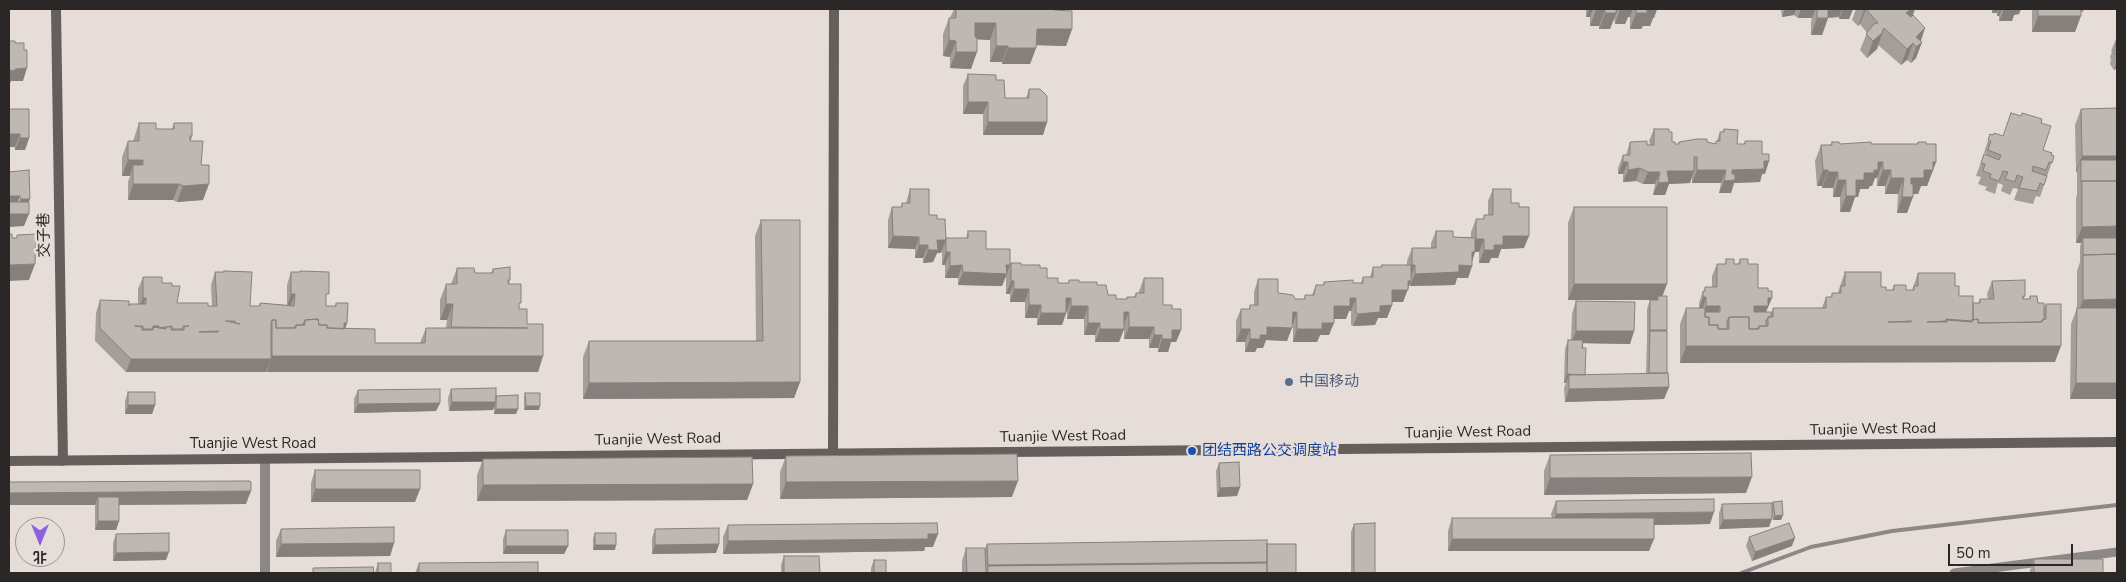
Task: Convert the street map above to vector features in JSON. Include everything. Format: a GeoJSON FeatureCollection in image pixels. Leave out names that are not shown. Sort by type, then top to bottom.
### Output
{"type":"FeatureCollection","features":[{"type":"Feature","properties":{"kind":"street","name":"交子巷"},"geometry":{"type":"LineString","coordinates":[[56,9],[63,460]]}},
{"type":"Feature","properties":{"kind":"street"},"geometry":{"type":"LineString","coordinates":[[833,454],[834,9]]}},
{"type":"Feature","properties":{"kind":"street","name":"Tuanjie West Road"},"geometry":{"type":"LineString","coordinates":[[9,461],[2117,442]]}},
{"type":"Feature","properties":{"kind":"street"},"geometry":{"type":"LineString","coordinates":[[265,459],[266,573]]}},
{"type":"Feature","properties":{"kind":"lane"},"geometry":{"type":"LineString","coordinates":[[1955,573],[2117,552]]}},
{"type":"Feature","properties":{"kind":"building"},"geometry":{"type":"Polygon","coordinates":[[[956,9],[1054,9],[1072,11],[1072,29],[1037,29],[1036,48],[1008,48],[1008,46],[996,46],[996,23],[975,23],[977,52],[956,52],[956,41],[949,40],[949,18],[956,18],[956,9]]]}},
{"type":"Feature","properties":{"kind":"building"},"geometry":{"type":"Polygon","coordinates":[[[1596,9],[1616,9],[1616,13],[1605,13],[1605,10],[1596,9]]]}},
{"type":"Feature","properties":{"kind":"building"},"geometry":{"type":"Polygon","coordinates":[[[1636,9],[1656,10],[1647,10],[1647,13],[1636,13],[1636,9]]]}},
{"type":"Feature","properties":{"kind":"building"},"geometry":{"type":"Polygon","coordinates":[[[1817,9],[1828,9],[1828,18],[1817,18],[1817,9]]]}},
{"type":"Feature","properties":{"kind":"building"},"geometry":{"type":"Polygon","coordinates":[[[1866,9],[1911,9],[1906,13],[1911,17],[1913,15],[1925,28],[1916,37],[1922,42],[1916,47],[1913,43],[1907,49],[1884,28],[1883,32],[1873,41],[1866,34],[1874,24],[1878,23],[1866,9]]]}},
{"type":"Feature","properties":{"kind":"building"},"geometry":{"type":"Polygon","coordinates":[[[2038,9],[2081,9],[2081,16],[2038,16],[2038,9]]]}},
{"type":"Feature","properties":{"kind":"building"},"geometry":{"type":"Polygon","coordinates":[[[9,41],[24,43],[24,50],[27,50],[27,68],[15,69],[15,71],[9,70],[9,41]]]}},
{"type":"Feature","properties":{"kind":"building"},"geometry":{"type":"Polygon","coordinates":[[[968,74],[996,75],[996,80],[1004,80],[1005,98],[1029,98],[1029,89],[1040,89],[1047,96],[1047,122],[988,122],[988,102],[968,102],[968,74]]]}},
{"type":"Feature","properties":{"kind":"building"},"geometry":{"type":"Polygon","coordinates":[[[2117,108],[2117,156],[2082,156],[2081,109],[2117,108]]]}},
{"type":"Feature","properties":{"kind":"building"},"geometry":{"type":"Polygon","coordinates":[[[9,109],[29,109],[29,138],[20,138],[20,134],[9,134],[9,109]]]}},
{"type":"Feature","properties":{"kind":"building"},"geometry":{"type":"Polygon","coordinates":[[[2011,113],[2021,116],[2022,113],[2042,119],[2041,123],[2051,126],[2043,150],[2052,153],[2051,155],[2054,156],[2052,163],[2049,162],[2046,170],[2033,166],[2032,171],[2047,176],[2044,185],[2040,183],[2037,191],[2019,188],[2023,177],[2017,175],[2015,182],[2005,179],[2008,172],[2003,171],[1999,181],[1990,178],[1991,174],[1983,171],[1985,164],[1981,163],[1984,154],[1999,160],[2001,155],[1988,150],[1991,141],[1988,140],[1990,134],[1993,135],[1994,133],[2003,136],[2011,113]]]}},
{"type":"Feature","properties":{"kind":"building"},"geometry":{"type":"Polygon","coordinates":[[[139,123],[156,123],[156,129],[174,129],[174,123],[192,123],[190,141],[203,141],[201,165],[209,165],[209,184],[183,186],[179,184],[133,184],[133,165],[143,165],[143,160],[128,160],[128,141],[139,141],[139,123]]]}},
{"type":"Feature","properties":{"kind":"building"},"geometry":{"type":"Polygon","coordinates":[[[1654,129],[1669,129],[1669,132],[1672,132],[1672,142],[1675,142],[1675,144],[1697,139],[1707,139],[1707,142],[1716,144],[1716,141],[1720,141],[1720,132],[1724,132],[1724,129],[1738,130],[1737,144],[1745,144],[1745,141],[1762,141],[1762,154],[1769,154],[1769,161],[1764,161],[1764,169],[1732,170],[1732,174],[1735,174],[1735,180],[1724,181],[1726,170],[1697,170],[1697,157],[1694,157],[1694,171],[1667,171],[1669,182],[1658,183],[1660,172],[1648,172],[1640,168],[1628,170],[1628,162],[1623,162],[1623,155],[1630,155],[1630,142],[1647,141],[1647,145],[1654,145],[1654,129]]]}},
{"type":"Feature","properties":{"kind":"building"},"geometry":{"type":"Polygon","coordinates":[[[1832,142],[1839,142],[1840,144],[1871,142],[1871,144],[1918,144],[1918,142],[1926,142],[1926,144],[1936,144],[1936,162],[1933,162],[1933,170],[1924,170],[1924,178],[1911,178],[1913,197],[1902,197],[1904,178],[1891,178],[1891,170],[1883,170],[1883,162],[1878,162],[1878,170],[1874,170],[1874,173],[1864,173],[1864,180],[1856,180],[1856,196],[1846,196],[1846,180],[1838,180],[1838,172],[1823,170],[1821,145],[1832,145],[1832,142]]]}},
{"type":"Feature","properties":{"kind":"building"},"geometry":{"type":"Polygon","coordinates":[[[2081,160],[2117,160],[2117,181],[2081,182],[2081,160]]]}},
{"type":"Feature","properties":{"kind":"building"},"geometry":{"type":"Polygon","coordinates":[[[29,170],[30,199],[20,199],[20,196],[9,196],[9,172],[29,170]]]}},
{"type":"Feature","properties":{"kind":"building"},"geometry":{"type":"Polygon","coordinates":[[[2082,181],[2117,181],[2117,226],[2082,227],[2082,181]]]}},
{"type":"Feature","properties":{"kind":"building"},"geometry":{"type":"Polygon","coordinates":[[[910,189],[929,189],[929,215],[937,215],[937,219],[945,219],[946,240],[937,240],[938,250],[928,250],[928,245],[919,245],[919,237],[893,236],[892,207],[902,207],[902,203],[910,203],[910,189]]]}},
{"type":"Feature","properties":{"kind":"building"},"geometry":{"type":"Polygon","coordinates":[[[1493,189],[1511,189],[1511,203],[1519,203],[1519,207],[1529,207],[1529,236],[1503,236],[1503,245],[1494,245],[1494,250],[1484,250],[1484,239],[1476,239],[1476,219],[1484,219],[1484,215],[1493,215],[1493,189]]]}},
{"type":"Feature","properties":{"kind":"building"},"geometry":{"type":"Polygon","coordinates":[[[9,202],[29,202],[29,214],[9,214],[9,202]]]}},
{"type":"Feature","properties":{"kind":"building"},"geometry":{"type":"Polygon","coordinates":[[[1574,207],[1667,207],[1667,284],[1574,284],[1574,207]]]}},
{"type":"Feature","properties":{"kind":"building"},"geometry":{"type":"Polygon","coordinates":[[[761,220],[800,220],[800,382],[589,383],[589,341],[763,341],[761,220]]]}},
{"type":"Feature","properties":{"kind":"building"},"geometry":{"type":"Polygon","coordinates":[[[968,231],[986,231],[986,249],[1010,249],[1010,265],[1006,265],[1007,274],[963,272],[962,265],[950,266],[950,252],[946,252],[946,238],[968,238],[968,231]]]}},
{"type":"Feature","properties":{"kind":"building"},"geometry":{"type":"Polygon","coordinates":[[[1436,231],[1453,231],[1453,237],[1475,238],[1472,266],[1459,265],[1459,272],[1415,274],[1415,265],[1412,265],[1412,248],[1436,248],[1436,231]]]}},
{"type":"Feature","properties":{"kind":"building"},"geometry":{"type":"Polygon","coordinates":[[[9,234],[12,234],[12,238],[17,238],[17,235],[36,234],[35,264],[9,265],[9,234]]]}},
{"type":"Feature","properties":{"kind":"building"},"geometry":{"type":"Polygon","coordinates":[[[2083,238],[2117,238],[2117,254],[2083,255],[2083,238]]]}},
{"type":"Feature","properties":{"kind":"building"},"geometry":{"type":"Polygon","coordinates":[[[2117,254],[2117,299],[2083,300],[2083,255],[2117,254]]]}},
{"type":"Feature","properties":{"kind":"building"},"geometry":{"type":"Polygon","coordinates":[[[1726,259],[1734,259],[1734,264],[1740,264],[1740,259],[1748,259],[1748,264],[1758,264],[1758,288],[1768,288],[1768,291],[1772,291],[1772,298],[1768,298],[1768,306],[1754,306],[1754,312],[1771,312],[1771,317],[1768,317],[1766,320],[1766,326],[1749,329],[1749,317],[1729,317],[1727,329],[1718,329],[1718,325],[1709,325],[1709,317],[1705,317],[1705,312],[1720,312],[1720,306],[1706,306],[1706,297],[1703,297],[1703,291],[1705,291],[1705,287],[1717,287],[1717,264],[1726,264],[1726,259]]]}},
{"type":"Feature","properties":{"kind":"building"},"geometry":{"type":"Polygon","coordinates":[[[1011,263],[1040,265],[1040,268],[1047,268],[1047,278],[1058,278],[1058,283],[1069,283],[1069,280],[1079,280],[1079,282],[1097,282],[1097,285],[1106,285],[1108,295],[1116,295],[1116,299],[1127,299],[1127,297],[1136,297],[1136,293],[1144,293],[1144,278],[1163,278],[1163,305],[1172,305],[1172,309],[1181,309],[1181,330],[1172,330],[1172,339],[1162,339],[1162,335],[1154,335],[1154,327],[1129,327],[1129,312],[1124,312],[1124,329],[1100,329],[1100,323],[1088,323],[1088,306],[1071,306],[1071,298],[1066,298],[1066,313],[1041,313],[1041,305],[1029,305],[1029,289],[1014,289],[1014,281],[1011,281],[1011,263]]]}},
{"type":"Feature","properties":{"kind":"building"},"geometry":{"type":"Polygon","coordinates":[[[1382,265],[1411,265],[1411,281],[1408,281],[1408,290],[1392,290],[1392,305],[1380,306],[1380,312],[1358,314],[1356,312],[1356,298],[1350,298],[1350,306],[1334,306],[1334,323],[1322,323],[1322,329],[1297,329],[1297,312],[1293,312],[1292,328],[1267,327],[1267,335],[1260,335],[1260,339],[1250,339],[1250,329],[1241,329],[1241,309],[1250,309],[1250,305],[1258,305],[1258,279],[1278,279],[1278,293],[1293,295],[1295,299],[1305,299],[1305,295],[1314,295],[1316,285],[1324,285],[1324,282],[1353,280],[1353,283],[1363,283],[1363,277],[1373,277],[1373,267],[1382,267],[1382,265]]]}},
{"type":"Feature","properties":{"kind":"building"},"geometry":{"type":"Polygon","coordinates":[[[510,267],[510,280],[508,280],[508,284],[521,284],[521,303],[519,303],[519,309],[527,309],[527,324],[543,324],[543,356],[272,356],[272,320],[276,320],[276,328],[296,328],[296,325],[305,325],[305,320],[318,319],[319,325],[327,325],[327,328],[375,329],[375,343],[425,343],[426,328],[528,328],[451,327],[453,304],[446,304],[446,284],[457,284],[457,268],[474,268],[475,273],[493,273],[493,269],[510,267]]]}},
{"type":"Feature","properties":{"kind":"building"},"geometry":{"type":"Polygon","coordinates":[[[215,272],[252,272],[250,306],[260,306],[260,303],[294,306],[295,294],[291,294],[291,272],[329,272],[329,294],[326,294],[326,306],[336,306],[336,303],[348,303],[347,323],[344,323],[344,329],[327,328],[327,325],[319,325],[318,319],[305,320],[303,325],[296,325],[294,328],[276,328],[276,320],[272,320],[271,359],[131,359],[100,328],[100,300],[129,301],[129,306],[130,304],[146,304],[146,298],[143,298],[143,277],[162,277],[162,283],[172,283],[172,286],[180,286],[177,303],[208,303],[208,306],[217,306],[215,272]],[[135,326],[142,327],[142,330],[153,329],[143,329],[143,326],[135,326]],[[172,326],[159,328],[166,329],[166,327],[171,327],[171,330],[184,330],[184,327],[189,326],[183,326],[183,329],[172,329],[172,326]]]}},
{"type":"Feature","properties":{"kind":"building"},"geometry":{"type":"Polygon","coordinates":[[[1845,272],[1881,272],[1881,287],[1886,287],[1886,290],[1894,290],[1894,285],[1906,285],[1906,290],[1914,290],[1914,286],[1918,286],[1918,273],[1955,273],[1955,286],[1959,286],[1959,296],[1973,296],[1972,320],[1978,319],[1978,323],[2042,322],[2042,320],[2046,319],[2046,304],[2061,304],[2061,346],[1686,346],[1686,308],[1705,308],[1705,317],[1709,317],[1709,325],[1718,325],[1718,329],[1729,329],[1729,317],[1749,317],[1749,329],[1759,329],[1759,326],[1768,326],[1768,317],[1773,317],[1773,308],[1826,308],[1826,297],[1832,297],[1832,293],[1841,293],[1841,286],[1845,286],[1845,272]],[[1946,319],[1946,321],[1927,322],[1947,322],[1947,320],[1972,322],[1946,319]]]}},
{"type":"Feature","properties":{"kind":"building"},"geometry":{"type":"Polygon","coordinates":[[[2025,280],[2025,296],[2023,296],[2023,299],[2037,296],[2038,303],[2044,303],[2044,320],[2041,322],[1978,323],[1978,319],[1973,320],[1973,303],[1980,303],[1980,299],[1994,299],[1992,281],[2025,280]]]}},
{"type":"Feature","properties":{"kind":"building"},"geometry":{"type":"Polygon","coordinates":[[[1658,296],[1667,296],[1667,330],[1650,330],[1650,300],[1658,300],[1658,296]]]}},
{"type":"Feature","properties":{"kind":"building"},"geometry":{"type":"Polygon","coordinates":[[[1576,301],[1635,302],[1634,331],[1576,331],[1576,301]]]}},
{"type":"Feature","properties":{"kind":"building"},"geometry":{"type":"Polygon","coordinates":[[[2077,308],[2117,308],[2117,383],[2076,383],[2077,308]]]}},
{"type":"Feature","properties":{"kind":"building"},"geometry":{"type":"Polygon","coordinates":[[[1650,331],[1667,331],[1667,373],[1649,373],[1650,331]]]}},
{"type":"Feature","properties":{"kind":"building"},"geometry":{"type":"Polygon","coordinates":[[[1568,340],[1583,340],[1582,348],[1586,348],[1585,375],[1567,374],[1568,340]]]}},
{"type":"Feature","properties":{"kind":"building"},"geometry":{"type":"Polygon","coordinates":[[[1668,373],[1669,387],[1569,389],[1569,375],[1668,373]]]}},
{"type":"Feature","properties":{"kind":"building"},"geometry":{"type":"Polygon","coordinates":[[[496,388],[496,402],[452,402],[451,389],[496,388]]]}},
{"type":"Feature","properties":{"kind":"building"},"geometry":{"type":"Polygon","coordinates":[[[440,389],[440,403],[358,404],[358,390],[440,389]]]}},
{"type":"Feature","properties":{"kind":"building"},"geometry":{"type":"Polygon","coordinates":[[[128,392],[155,392],[155,405],[128,405],[128,392]]]}},
{"type":"Feature","properties":{"kind":"building"},"geometry":{"type":"Polygon","coordinates":[[[525,393],[540,393],[540,406],[526,406],[525,393]]]}},
{"type":"Feature","properties":{"kind":"building"},"geometry":{"type":"Polygon","coordinates":[[[518,395],[518,409],[496,409],[496,396],[518,395]]]}},
{"type":"Feature","properties":{"kind":"building"},"geometry":{"type":"Polygon","coordinates":[[[1751,453],[1752,477],[1550,478],[1550,455],[1751,453]]]}},
{"type":"Feature","properties":{"kind":"building"},"geometry":{"type":"Polygon","coordinates":[[[1017,454],[1018,481],[786,482],[786,456],[1017,454]]]}},
{"type":"Feature","properties":{"kind":"building"},"geometry":{"type":"Polygon","coordinates":[[[752,457],[753,484],[483,485],[483,459],[752,457]]]}},
{"type":"Feature","properties":{"kind":"building"},"geometry":{"type":"Polygon","coordinates":[[[1239,462],[1240,487],[1220,488],[1219,463],[1239,462]]]}},
{"type":"Feature","properties":{"kind":"building"},"geometry":{"type":"Polygon","coordinates":[[[315,470],[420,470],[420,489],[315,489],[315,470]]]}},
{"type":"Feature","properties":{"kind":"building"},"geometry":{"type":"Polygon","coordinates":[[[9,482],[251,482],[251,491],[9,493],[9,482]]]}},
{"type":"Feature","properties":{"kind":"building"},"geometry":{"type":"Polygon","coordinates":[[[98,497],[119,497],[119,521],[98,521],[98,497]]]}},
{"type":"Feature","properties":{"kind":"building"},"geometry":{"type":"Polygon","coordinates":[[[1714,499],[1714,512],[1556,514],[1556,501],[1714,499]]]}},
{"type":"Feature","properties":{"kind":"building"},"geometry":{"type":"Polygon","coordinates":[[[1782,501],[1783,515],[1775,516],[1773,502],[1782,501]]]}},
{"type":"Feature","properties":{"kind":"building"},"geometry":{"type":"Polygon","coordinates":[[[1772,503],[1772,519],[1723,520],[1722,504],[1772,503]]]}},
{"type":"Feature","properties":{"kind":"building"},"geometry":{"type":"Polygon","coordinates":[[[1452,518],[1654,518],[1654,539],[1452,539],[1452,518]]]}},
{"type":"Feature","properties":{"kind":"building"},"geometry":{"type":"Polygon","coordinates":[[[937,523],[938,534],[928,534],[928,539],[728,541],[728,525],[937,523]]]}},
{"type":"Feature","properties":{"kind":"building"},"geometry":{"type":"Polygon","coordinates":[[[1375,523],[1375,573],[1354,573],[1354,524],[1375,523]]]}},
{"type":"Feature","properties":{"kind":"building"},"geometry":{"type":"Polygon","coordinates":[[[1789,523],[1795,538],[1755,552],[1749,537],[1789,523]]]}},
{"type":"Feature","properties":{"kind":"building"},"geometry":{"type":"Polygon","coordinates":[[[394,527],[394,543],[281,544],[281,529],[394,527]]]}},
{"type":"Feature","properties":{"kind":"building"},"geometry":{"type":"Polygon","coordinates":[[[719,528],[719,544],[655,545],[655,529],[719,528]]]}},
{"type":"Feature","properties":{"kind":"building"},"geometry":{"type":"Polygon","coordinates":[[[506,530],[568,530],[568,546],[506,546],[506,530]]]}},
{"type":"Feature","properties":{"kind":"building"},"geometry":{"type":"Polygon","coordinates":[[[169,533],[169,552],[116,553],[116,534],[169,533]]]}},
{"type":"Feature","properties":{"kind":"building"},"geometry":{"type":"Polygon","coordinates":[[[595,533],[616,533],[616,545],[595,545],[595,533]]]}},
{"type":"Feature","properties":{"kind":"building"},"geometry":{"type":"Polygon","coordinates":[[[1267,540],[1267,562],[988,565],[987,544],[1267,540]]]}},
{"type":"Feature","properties":{"kind":"building"},"geometry":{"type":"Polygon","coordinates":[[[1267,544],[1296,544],[1296,573],[1267,573],[1267,544]]]}},
{"type":"Feature","properties":{"kind":"building"},"geometry":{"type":"Polygon","coordinates":[[[966,548],[985,548],[986,573],[967,573],[966,548]]]}},
{"type":"Feature","properties":{"kind":"building"},"geometry":{"type":"Polygon","coordinates":[[[784,556],[819,556],[820,573],[784,573],[784,556]]]}},
{"type":"Feature","properties":{"kind":"building"},"geometry":{"type":"Polygon","coordinates":[[[2034,559],[2103,559],[2103,573],[2034,573],[2034,559]]]}},
{"type":"Feature","properties":{"kind":"building"},"geometry":{"type":"Polygon","coordinates":[[[874,560],[886,560],[886,573],[874,573],[874,560]]]}},
{"type":"Feature","properties":{"kind":"building"},"geometry":{"type":"Polygon","coordinates":[[[538,562],[538,573],[419,573],[419,563],[538,562]]]}},
{"type":"Feature","properties":{"kind":"building"},"geometry":{"type":"Polygon","coordinates":[[[378,563],[391,563],[391,573],[378,573],[378,563]]]}},
{"type":"Feature","properties":{"kind":"building"},"geometry":{"type":"Polygon","coordinates":[[[1267,563],[1267,573],[988,573],[988,566],[1267,563]]]}},
{"type":"Feature","properties":{"kind":"building"},"geometry":{"type":"Polygon","coordinates":[[[373,567],[374,573],[313,573],[313,568],[373,567]]]}},
{"type":"Feature","properties":{"kind":"railway"},"geometry":{"type":"LineString","coordinates":[[1741,573],[1811,547],[1892,531],[2117,505]]}},
{"type":"Feature","properties":{"kind":"place","name":"中国移动"},"geometry":{"type":"Point","coordinates":[1289,382]}},
{"type":"Feature","properties":{"kind":"place","name":"团结西路公交调度站"},"geometry":{"type":"Point","coordinates":[1192,451]}}]}
